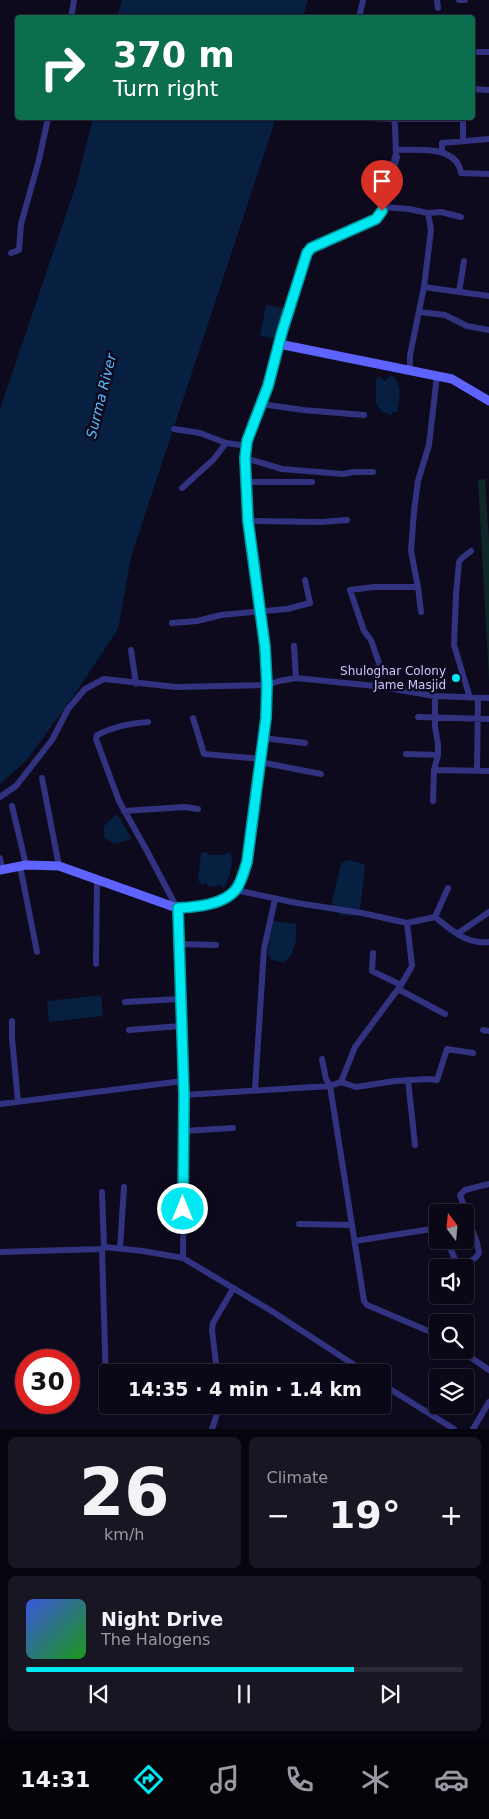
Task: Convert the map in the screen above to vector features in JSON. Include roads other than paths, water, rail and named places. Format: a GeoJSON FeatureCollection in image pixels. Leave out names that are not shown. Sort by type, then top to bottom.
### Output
{"type":"FeatureCollection","features":[{"type":"Feature","properties":{"kind":"main road"},"geometry":{"type":"LineString","coordinates":[[1,870],[23,866],[59,866],[178,908],[196,907],[220,900],[235,890],[247,862],[263,738],[267,685],[248,521],[245,458],[246,446],[268,386],[279,344],[452,378],[489,402]]}},
{"type":"Feature","properties":{"kind":"street"},"geometry":{"type":"LineString","coordinates":[[71,15],[74,0]]}},
{"type":"Feature","properties":{"kind":"street"},"geometry":{"type":"LineString","coordinates":[[360,15],[362,0]]}},
{"type":"Feature","properties":{"kind":"street"},"geometry":{"type":"LineString","coordinates":[[437,0],[438,8]]}},
{"type":"Feature","properties":{"kind":"street"},"geometry":{"type":"LineString","coordinates":[[459,0],[465,0]]}},
{"type":"Feature","properties":{"kind":"street"},"geometry":{"type":"LineString","coordinates":[[475,52],[489,52]]}},
{"type":"Feature","properties":{"kind":"street"},"geometry":{"type":"LineString","coordinates":[[475,89],[489,90]]}},
{"type":"Feature","properties":{"kind":"street"},"geometry":{"type":"LineString","coordinates":[[11,253],[19,250],[21,224],[39,160],[48,120]]}},
{"type":"Feature","properties":{"kind":"street"},"geometry":{"type":"LineString","coordinates":[[279,344],[307,253],[311,248],[376,219],[383,207],[396,154],[398,120]]}},
{"type":"Feature","properties":{"kind":"street"},"geometry":{"type":"LineString","coordinates":[[463,120],[463,141]]}},
{"type":"Feature","properties":{"kind":"street"},"geometry":{"type":"LineString","coordinates":[[442,151],[442,143],[489,139]]}},
{"type":"Feature","properties":{"kind":"street"},"geometry":{"type":"LineString","coordinates":[[396,154],[442,151],[458,162],[461,173],[489,174]]}},
{"type":"Feature","properties":{"kind":"street"},"geometry":{"type":"LineString","coordinates":[[383,207],[428,213],[441,212],[461,217]]}},
{"type":"Feature","properties":{"kind":"street"},"geometry":{"type":"LineString","coordinates":[[410,369],[410,355],[420,312],[431,230],[428,213]]}},
{"type":"Feature","properties":{"kind":"street"},"geometry":{"type":"LineString","coordinates":[[459,292],[464,261]]}},
{"type":"Feature","properties":{"kind":"street"},"geometry":{"type":"LineString","coordinates":[[424,287],[489,296]]}},
{"type":"Feature","properties":{"kind":"street"},"geometry":{"type":"LineString","coordinates":[[420,312],[445,315],[466,326],[489,330]]}},
{"type":"Feature","properties":{"kind":"street"},"geometry":{"type":"LineString","coordinates":[[421,612],[411,551],[418,481],[429,445],[437,375]]}},
{"type":"Feature","properties":{"kind":"street"},"geometry":{"type":"LineString","coordinates":[[260,404],[364,415]]}},
{"type":"Feature","properties":{"kind":"street"},"geometry":{"type":"LineString","coordinates":[[174,429],[200,433],[226,443],[246,446]]}},
{"type":"Feature","properties":{"kind":"street"},"geometry":{"type":"LineString","coordinates":[[182,488],[214,459],[226,443]]}},
{"type":"Feature","properties":{"kind":"street"},"geometry":{"type":"LineString","coordinates":[[245,458],[282,469],[343,474],[373,472]]}},
{"type":"Feature","properties":{"kind":"street"},"geometry":{"type":"LineString","coordinates":[[247,482],[312,482]]}},
{"type":"Feature","properties":{"kind":"street"},"geometry":{"type":"LineString","coordinates":[[248,521],[321,522],[346,520]]}},
{"type":"Feature","properties":{"kind":"street"},"geometry":{"type":"LineString","coordinates":[[470,698],[454,646],[456,594],[460,562],[471,551]]}},
{"type":"Feature","properties":{"kind":"street"},"geometry":{"type":"LineString","coordinates":[[172,623],[197,621],[221,615],[287,609],[310,602],[305,580]]}},
{"type":"Feature","properties":{"kind":"street"},"geometry":{"type":"LineString","coordinates":[[375,686],[379,663],[371,640],[364,631],[350,590],[374,587],[418,587]]}},
{"type":"Feature","properties":{"kind":"street"},"geometry":{"type":"LineString","coordinates":[[294,646],[296,678]]}},
{"type":"Feature","properties":{"kind":"street"},"geometry":{"type":"LineString","coordinates":[[131,650],[136,684]]}},
{"type":"Feature","properties":{"kind":"street"},"geometry":{"type":"LineString","coordinates":[[0,797],[16,786],[52,740],[68,709],[85,688],[104,680],[176,687],[267,685],[296,678],[375,686],[435,696],[489,698]]}},
{"type":"Feature","properties":{"kind":"street"},"geometry":{"type":"LineString","coordinates":[[433,801],[434,770],[438,755],[435,727],[435,696]]}},
{"type":"Feature","properties":{"kind":"street"},"geometry":{"type":"LineString","coordinates":[[477,771],[478,698]]}},
{"type":"Feature","properties":{"kind":"street"},"geometry":{"type":"LineString","coordinates":[[418,717],[489,719]]}},
{"type":"Feature","properties":{"kind":"street"},"geometry":{"type":"LineString","coordinates":[[193,718],[204,754],[260,761],[321,774]]}},
{"type":"Feature","properties":{"kind":"street"},"geometry":{"type":"LineString","coordinates":[[148,722],[119,726],[97,735],[96,740],[103,763],[119,801],[178,908],[184,1095],[183,1258]]}},
{"type":"Feature","properties":{"kind":"street"},"geometry":{"type":"LineString","coordinates":[[263,738],[305,743]]}},
{"type":"Feature","properties":{"kind":"street"},"geometry":{"type":"LineString","coordinates":[[406,754],[438,755]]}},
{"type":"Feature","properties":{"kind":"street"},"geometry":{"type":"LineString","coordinates":[[434,770],[489,771]]}},
{"type":"Feature","properties":{"kind":"street"},"geometry":{"type":"LineString","coordinates":[[42,778],[59,866]]}},
{"type":"Feature","properties":{"kind":"street"},"geometry":{"type":"LineString","coordinates":[[12,806],[37,952]]}},
{"type":"Feature","properties":{"kind":"street"},"geometry":{"type":"LineString","coordinates":[[124,811],[185,807],[198,809]]}},
{"type":"Feature","properties":{"kind":"street"},"geometry":{"type":"LineString","coordinates":[[0,858],[1,870]]}},
{"type":"Feature","properties":{"kind":"street"},"geometry":{"type":"LineString","coordinates":[[96,964],[98,880]]}},
{"type":"Feature","properties":{"kind":"street"},"geometry":{"type":"LineString","coordinates":[[435,918],[448,888]]}},
{"type":"Feature","properties":{"kind":"street"},"geometry":{"type":"LineString","coordinates":[[235,890],[408,923],[435,918],[468,940],[482,943],[489,942]]}},
{"type":"Feature","properties":{"kind":"street"},"geometry":{"type":"LineString","coordinates":[[255,1089],[264,948],[275,899]]}},
{"type":"Feature","properties":{"kind":"street"},"geometry":{"type":"LineString","coordinates":[[457,934],[489,912]]}},
{"type":"Feature","properties":{"kind":"street"},"geometry":{"type":"LineString","coordinates":[[341,1082],[355,1046],[400,987],[412,966],[408,923]]}},
{"type":"Feature","properties":{"kind":"street"},"geometry":{"type":"LineString","coordinates":[[178,944],[216,945]]}},
{"type":"Feature","properties":{"kind":"street"},"geometry":{"type":"LineString","coordinates":[[373,953],[372,971],[445,1014]]}},
{"type":"Feature","properties":{"kind":"street"},"geometry":{"type":"LineString","coordinates":[[125,1002],[180,999]]}},
{"type":"Feature","properties":{"kind":"street"},"geometry":{"type":"LineString","coordinates":[[12,1021],[18,1102]]}},
{"type":"Feature","properties":{"kind":"street"},"geometry":{"type":"LineString","coordinates":[[129,1030],[181,1026]]}},
{"type":"Feature","properties":{"kind":"street"},"geometry":{"type":"LineString","coordinates":[[184,1095],[255,1089],[330,1086],[341,1082],[356,1087],[408,1080],[437,1080],[448,1049],[473,1053]]}},
{"type":"Feature","properties":{"kind":"street"},"geometry":{"type":"LineString","coordinates":[[322,1059],[326,1079],[330,1086],[364,1301],[367,1305],[429,1331]]}},
{"type":"Feature","properties":{"kind":"street"},"geometry":{"type":"LineString","coordinates":[[408,1080],[415,1145]]}},
{"type":"Feature","properties":{"kind":"street"},"geometry":{"type":"LineString","coordinates":[[0,1104],[183,1081]]}},
{"type":"Feature","properties":{"kind":"street"},"geometry":{"type":"LineString","coordinates":[[184,1131],[233,1128]]}},
{"type":"Feature","properties":{"kind":"street"},"geometry":{"type":"LineString","coordinates":[[463,1204],[460,1195],[465,1190],[489,1184]]}},
{"type":"Feature","properties":{"kind":"street"},"geometry":{"type":"LineString","coordinates":[[120,1248],[124,1187]]}},
{"type":"Feature","properties":{"kind":"street"},"geometry":{"type":"LineString","coordinates":[[102,1192],[106,1364]]}},
{"type":"Feature","properties":{"kind":"street"},"geometry":{"type":"LineString","coordinates":[[299,1224],[352,1225]]}},
{"type":"Feature","properties":{"kind":"street"},"geometry":{"type":"LineString","coordinates":[[355,1241],[429,1229]]}},
{"type":"Feature","properties":{"kind":"street"},"geometry":{"type":"LineString","coordinates":[[451,1249],[456,1262],[461,1264],[476,1258],[479,1254],[474,1235]]}},
{"type":"Feature","properties":{"kind":"street"},"geometry":{"type":"LineString","coordinates":[[0,1252],[120,1248],[183,1258],[270,1310],[353,1364]]}},
{"type":"Feature","properties":{"kind":"street"},"geometry":{"type":"LineString","coordinates":[[216,1364],[212,1330],[213,1323],[233,1289]]}},
{"type":"Feature","properties":{"kind":"street"},"geometry":{"type":"LineString","coordinates":[[473,1359],[489,1370]]}},
{"type":"Feature","properties":{"kind":"street"},"geometry":{"type":"LineString","coordinates":[[391,1390],[454,1429]]}},
{"type":"Feature","properties":{"kind":"street"},"geometry":{"type":"LineString","coordinates":[[473,1429],[489,1402]]}},
{"type":"Feature","properties":{"kind":"street"},"geometry":{"type":"LineString","coordinates":[[212,1429],[217,1414]]}},
{"type":"Feature","properties":{"kind":"water"},"geometry":{"type":"Polygon","coordinates":[[[122,0],[308,0],[304,15],[118,15],[122,0]]]}},
{"type":"Feature","properties":{"kind":"water","name":"Surma River"},"geometry":{"type":"Polygon","coordinates":[[[92,120],[275,120],[131,557],[118,629],[75,694],[26,761],[0,784],[0,409],[76,185],[92,120]]]}},
{"type":"Feature","properties":{"kind":"water"},"geometry":{"type":"Polygon","coordinates":[[[266,305],[284,308],[278,339],[260,336],[266,305]]]}},
{"type":"Feature","properties":{"kind":"water"},"geometry":{"type":"Polygon","coordinates":[[[392,375],[398,383],[400,392],[397,412],[393,412],[392,415],[382,412],[376,403],[376,379],[379,376],[385,381],[392,375]]]}},
{"type":"Feature","properties":{"kind":"water"},"geometry":{"type":"Polygon","coordinates":[[[117,814],[132,839],[114,844],[104,837],[104,826],[117,814]]]}},
{"type":"Feature","properties":{"kind":"water"},"geometry":{"type":"Polygon","coordinates":[[[207,852],[210,855],[222,855],[230,852],[232,866],[224,888],[219,885],[214,887],[208,886],[205,883],[202,885],[198,880],[201,853],[207,852]]]}},
{"type":"Feature","properties":{"kind":"water"},"geometry":{"type":"Polygon","coordinates":[[[349,860],[364,864],[365,869],[360,909],[353,916],[340,915],[332,903],[341,863],[349,860]]]}},
{"type":"Feature","properties":{"kind":"water"},"geometry":{"type":"Polygon","coordinates":[[[272,921],[296,924],[295,946],[291,955],[283,963],[271,959],[268,954],[272,921]]]}},
{"type":"Feature","properties":{"kind":"water"},"geometry":{"type":"Polygon","coordinates":[[[101,995],[103,1016],[49,1022],[47,1001],[101,995]]]}},
{"type":"Feature","properties":{"kind":"place","name":"Shuloghar Colony Jame Masjid"},"geometry":{"type":"Point","coordinates":[456,678]}}]}
